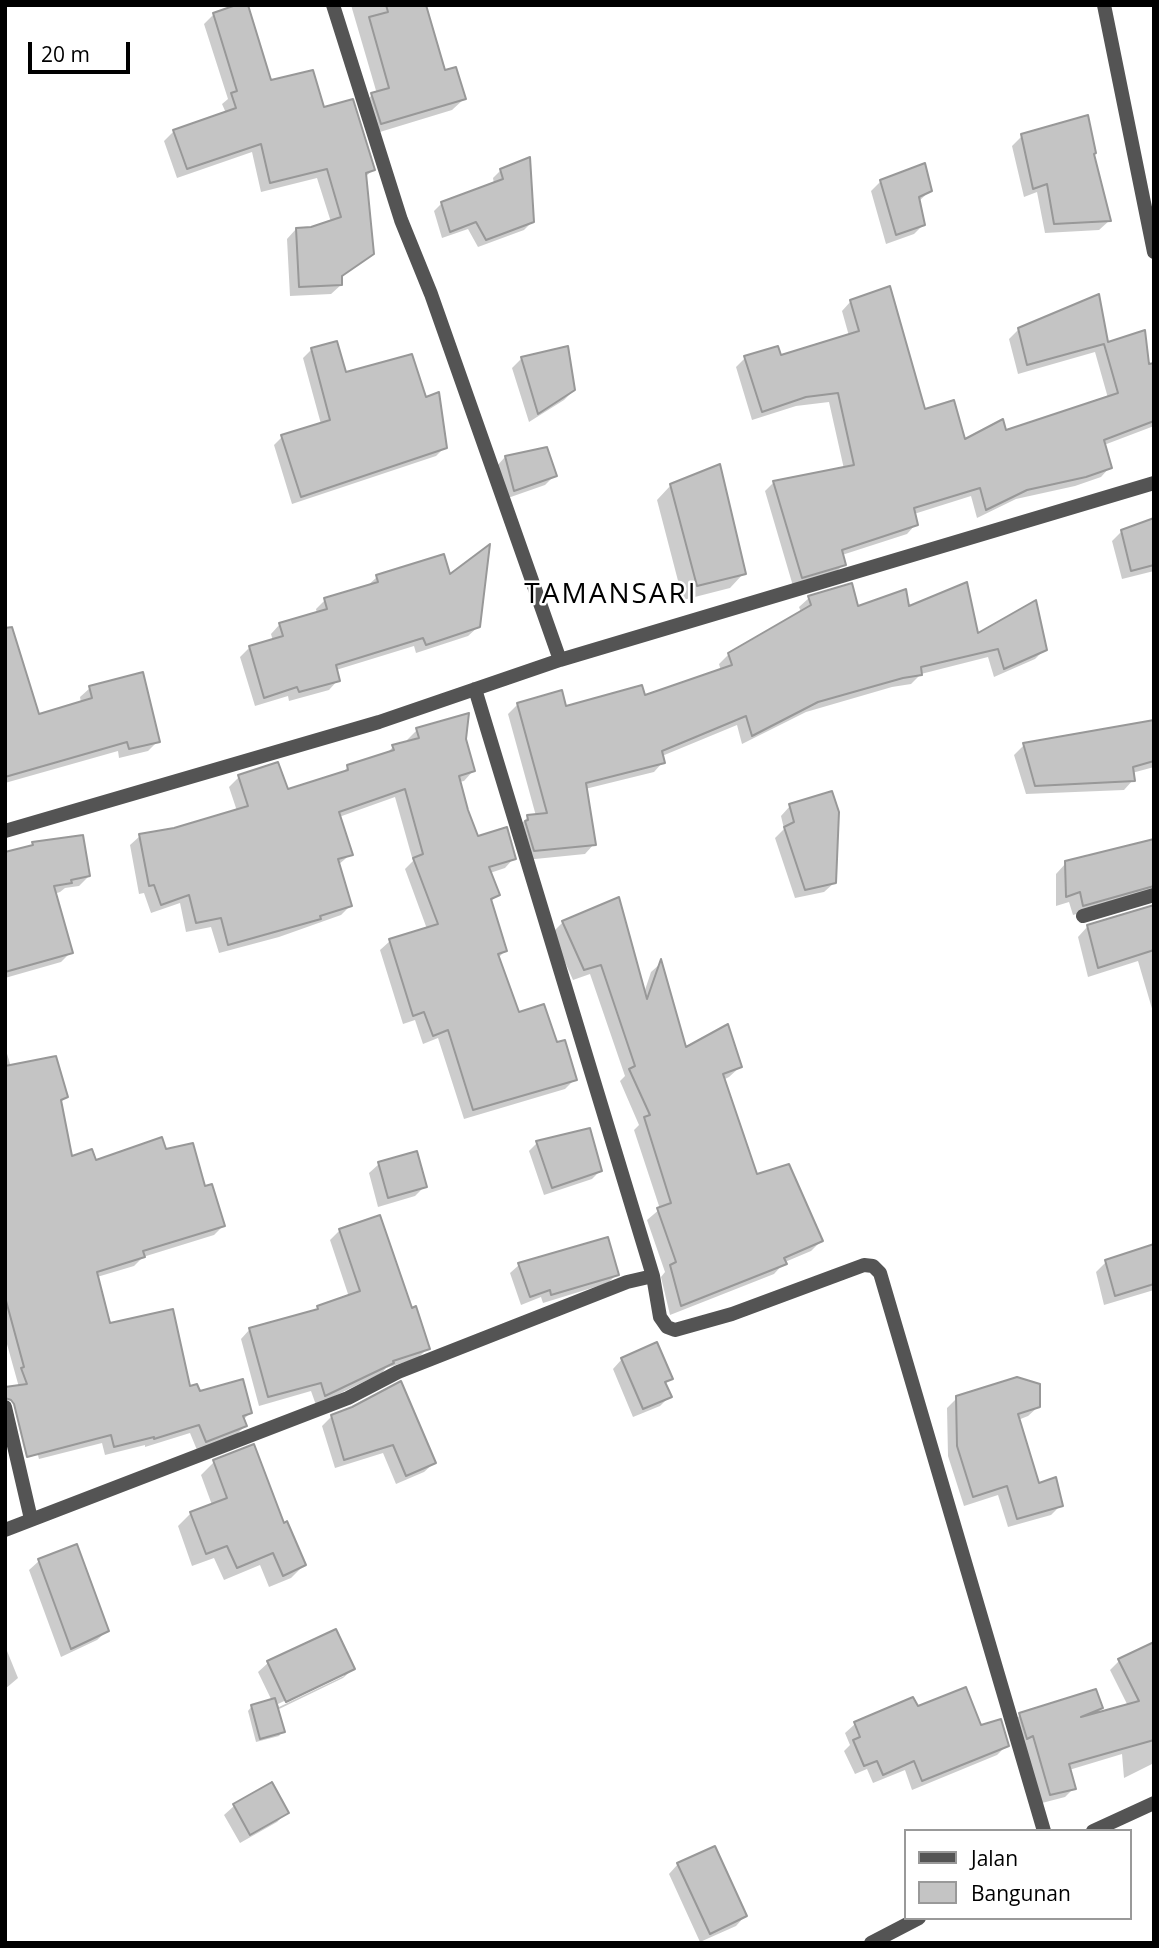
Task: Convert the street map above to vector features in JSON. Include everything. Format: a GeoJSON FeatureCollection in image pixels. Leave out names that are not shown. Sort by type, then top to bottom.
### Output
{"type":"FeatureCollection","features":[{"type":"Feature","properties":{"kind":"street"},"geometry":{"type":"LineString","coordinates":[[332,5],[401,220],[431,294],[560,660]]}},
{"type":"Feature","properties":{"kind":"street"},"geometry":{"type":"LineString","coordinates":[[1104,5],[1154,252]]}},
{"type":"Feature","properties":{"kind":"street"},"geometry":{"type":"LineString","coordinates":[[5,831],[379,722],[560,660],[1154,483]]}},
{"type":"Feature","properties":{"kind":"street"},"geometry":{"type":"LineString","coordinates":[[475,689],[653,1276],[660,1317],[667,1327],[674,1330],[732,1314],[864,1265],[873,1266],[880,1273],[1043,1829]]}},
{"type":"Feature","properties":{"kind":"street"},"geometry":{"type":"LineString","coordinates":[[1083,916],[1154,895]]}},
{"type":"Feature","properties":{"kind":"street"},"geometry":{"type":"LineString","coordinates":[[5,1530],[348,1398],[398,1372],[627,1283],[653,1276]]}},
{"type":"Feature","properties":{"kind":"street"},"geometry":{"type":"LineString","coordinates":[[5,1407],[31,1519]]}},
{"type":"Feature","properties":{"kind":"street"},"geometry":{"type":"LineString","coordinates":[[1097,1829],[1154,1803]]}},
{"type":"Feature","properties":{"kind":"street"},"geometry":{"type":"LineString","coordinates":[[871,1943],[915,1920]]}},
{"type":"Feature","properties":{"kind":"building"},"geometry":{"type":"Polygon","coordinates":[[[236,5],[248,5],[271,80],[313,70],[324,107],[353,99],[375,170],[366,173],[374,254],[342,276],[342,285],[299,287],[296,228],[311,227],[341,217],[327,169],[270,183],[261,144],[187,169],[173,130],[236,108],[231,93],[237,91],[213,13],[236,5]]]}},
{"type":"Feature","properties":{"kind":"building"},"geometry":{"type":"Polygon","coordinates":[[[386,5],[426,5],[445,70],[456,67],[466,99],[381,124],[371,93],[389,88],[369,17],[388,12],[386,5]]]}},
{"type":"Feature","properties":{"kind":"building"},"geometry":{"type":"Polygon","coordinates":[[[1088,115],[1096,153],[1094,154],[1111,221],[1054,224],[1047,184],[1033,189],[1021,134],[1088,115]]]}},
{"type":"Feature","properties":{"kind":"building"},"geometry":{"type":"Polygon","coordinates":[[[530,157],[534,222],[486,240],[476,222],[450,232],[441,202],[503,179],[500,169],[530,157]]]}},
{"type":"Feature","properties":{"kind":"building"},"geometry":{"type":"Polygon","coordinates":[[[925,163],[932,191],[919,197],[925,225],[896,235],[880,180],[925,163]]]}},
{"type":"Feature","properties":{"kind":"building"},"geometry":{"type":"Polygon","coordinates":[[[890,286],[925,409],[954,400],[965,439],[1003,419],[1006,430],[1118,393],[1104,344],[1027,365],[1018,328],[1099,294],[1108,342],[1145,330],[1149,364],[1154,363],[1154,421],[1104,440],[1112,468],[1086,477],[1027,490],[986,510],[980,488],[914,508],[918,525],[842,550],[846,565],[802,578],[773,481],[854,465],[838,393],[806,397],[762,412],[744,356],[778,346],[781,355],[859,331],[850,300],[890,286]]]}},
{"type":"Feature","properties":{"kind":"building"},"geometry":{"type":"Polygon","coordinates":[[[337,341],[346,372],[412,354],[426,397],[439,392],[447,448],[301,497],[281,435],[330,420],[311,348],[337,341]]]}},
{"type":"Feature","properties":{"kind":"building"},"geometry":{"type":"Polygon","coordinates":[[[568,346],[575,390],[538,414],[521,357],[568,346]]]}},
{"type":"Feature","properties":{"kind":"building"},"geometry":{"type":"Polygon","coordinates":[[[547,447],[557,476],[514,491],[505,456],[547,447]]]}},
{"type":"Feature","properties":{"kind":"building"},"geometry":{"type":"Polygon","coordinates":[[[720,464],[746,574],[697,586],[670,484],[720,464]]]}},
{"type":"Feature","properties":{"kind":"building"},"geometry":{"type":"Polygon","coordinates":[[[1154,518],[1154,565],[1131,571],[1121,530],[1154,518]]]}},
{"type":"Feature","properties":{"kind":"building"},"geometry":{"type":"Polygon","coordinates":[[[490,544],[480,627],[426,645],[423,638],[336,665],[340,681],[299,692],[297,687],[264,698],[249,646],[283,636],[279,623],[327,609],[324,598],[378,582],[376,575],[444,554],[450,574],[490,544]]]}},
{"type":"Feature","properties":{"kind":"building"},"geometry":{"type":"Polygon","coordinates":[[[967,582],[978,633],[1036,600],[1047,650],[1004,669],[998,649],[921,667],[922,675],[818,702],[752,736],[746,716],[662,751],[665,763],[586,783],[596,845],[534,851],[525,821],[528,820],[527,815],[547,813],[517,703],[562,690],[566,706],[642,685],[645,695],[732,665],[728,653],[811,605],[808,596],[852,583],[858,606],[906,589],[909,606],[967,582]]]}},
{"type":"Feature","properties":{"kind":"building"},"geometry":{"type":"Polygon","coordinates":[[[12,627],[39,714],[92,698],[89,686],[143,672],[160,742],[129,749],[127,742],[5,777],[5,628],[12,627]]]}},
{"type":"Feature","properties":{"kind":"building"},"geometry":{"type":"Polygon","coordinates":[[[469,713],[466,739],[475,771],[459,776],[468,810],[478,836],[507,827],[516,859],[489,867],[500,895],[491,899],[507,951],[498,954],[519,1012],[544,1004],[557,1042],[565,1040],[577,1080],[473,1110],[448,1030],[433,1036],[424,1012],[413,1016],[389,939],[438,924],[413,858],[423,854],[405,789],[339,812],[353,855],[338,859],[352,906],[320,916],[321,919],[228,945],[221,918],[196,923],[189,895],[161,905],[154,885],[149,886],[139,834],[174,828],[248,806],[238,775],[278,762],[288,789],[348,770],[347,765],[394,750],[392,745],[419,738],[416,728],[469,713]]]}},
{"type":"Feature","properties":{"kind":"building"},"geometry":{"type":"Polygon","coordinates":[[[1154,720],[1154,761],[1133,767],[1135,781],[1035,786],[1023,743],[1154,720]]]}},
{"type":"Feature","properties":{"kind":"building"},"geometry":{"type":"Polygon","coordinates":[[[832,791],[839,812],[836,883],[805,890],[784,827],[794,822],[789,804],[832,791]]]}},
{"type":"Feature","properties":{"kind":"building"},"geometry":{"type":"Polygon","coordinates":[[[83,835],[90,876],[54,886],[73,953],[5,972],[5,852],[33,845],[32,842],[83,835]]]}},
{"type":"Feature","properties":{"kind":"building"},"geometry":{"type":"Polygon","coordinates":[[[1154,839],[1154,886],[1083,906],[1080,892],[1066,897],[1065,861],[1154,839]]]}},
{"type":"Feature","properties":{"kind":"building"},"geometry":{"type":"Polygon","coordinates":[[[619,897],[647,999],[661,959],[686,1047],[728,1024],[742,1067],[723,1074],[757,1174],[789,1164],[823,1241],[784,1258],[787,1264],[681,1306],[670,1265],[676,1262],[657,1208],[671,1203],[644,1117],[650,1115],[629,1069],[635,1066],[601,965],[584,970],[562,921],[619,897]]]}},
{"type":"Feature","properties":{"kind":"building"},"geometry":{"type":"Polygon","coordinates":[[[1154,905],[1154,950],[1098,968],[1087,925],[1154,905]]]}},
{"type":"Feature","properties":{"kind":"building"},"geometry":{"type":"Polygon","coordinates":[[[56,1056],[68,1097],[61,1100],[72,1156],[92,1149],[96,1160],[162,1137],[166,1149],[193,1143],[205,1186],[212,1184],[225,1226],[143,1251],[145,1257],[97,1272],[110,1323],[173,1309],[190,1386],[197,1384],[200,1391],[243,1379],[252,1413],[243,1416],[247,1426],[206,1442],[199,1425],[154,1439],[114,1447],[111,1435],[27,1457],[14,1404],[5,1398],[5,1387],[27,1384],[5,1297],[5,1066],[56,1056]]]}},
{"type":"Feature","properties":{"kind":"building"},"geometry":{"type":"Polygon","coordinates":[[[590,1128],[602,1171],[552,1188],[536,1141],[590,1128]]]}},
{"type":"Feature","properties":{"kind":"building"},"geometry":{"type":"Polygon","coordinates":[[[417,1151],[427,1187],[388,1198],[378,1162],[417,1151]]]}},
{"type":"Feature","properties":{"kind":"building"},"geometry":{"type":"Polygon","coordinates":[[[380,1215],[412,1308],[416,1306],[430,1349],[393,1361],[394,1363],[325,1396],[321,1383],[268,1397],[249,1328],[318,1309],[317,1306],[360,1291],[339,1229],[380,1215]]]}},
{"type":"Feature","properties":{"kind":"building"},"geometry":{"type":"Polygon","coordinates":[[[608,1237],[619,1275],[551,1295],[550,1290],[530,1297],[518,1263],[608,1237]]]}},
{"type":"Feature","properties":{"kind":"building"},"geometry":{"type":"Polygon","coordinates":[[[1154,1244],[1154,1284],[1115,1296],[1105,1260],[1154,1244]]]}},
{"type":"Feature","properties":{"kind":"building"},"geometry":{"type":"Polygon","coordinates":[[[657,1342],[673,1379],[665,1382],[672,1397],[643,1409],[621,1358],[657,1342]]]}},
{"type":"Feature","properties":{"kind":"building"},"geometry":{"type":"Polygon","coordinates":[[[1017,1377],[1040,1384],[1040,1407],[1018,1414],[1039,1483],[1056,1477],[1063,1506],[1017,1519],[1007,1486],[973,1497],[957,1446],[956,1396],[1017,1377]]]}},
{"type":"Feature","properties":{"kind":"building"},"geometry":{"type":"Polygon","coordinates":[[[401,1381],[436,1463],[406,1476],[393,1445],[344,1460],[331,1415],[401,1381]]]}},
{"type":"Feature","properties":{"kind":"building"},"geometry":{"type":"Polygon","coordinates":[[[254,1444],[284,1523],[287,1521],[306,1565],[283,1576],[273,1553],[237,1568],[227,1546],[206,1554],[190,1512],[227,1498],[213,1460],[254,1444]]]}},
{"type":"Feature","properties":{"kind":"building"},"geometry":{"type":"Polygon","coordinates":[[[77,1544],[109,1631],[71,1649],[38,1559],[77,1544]]]}},
{"type":"Feature","properties":{"kind":"building"},"geometry":{"type":"Polygon","coordinates":[[[336,1629],[355,1669],[286,1702],[267,1661],[336,1629]]]}},
{"type":"Feature","properties":{"kind":"building"},"geometry":{"type":"Polygon","coordinates":[[[1154,1642],[1154,1740],[1069,1764],[1076,1789],[1050,1795],[1033,1736],[1027,1739],[1019,1713],[1096,1689],[1103,1708],[1081,1717],[1139,1701],[1118,1659],[1154,1642]]]}},
{"type":"Feature","properties":{"kind":"building"},"geometry":{"type":"Polygon","coordinates":[[[966,1687],[981,1725],[1001,1719],[1009,1746],[922,1781],[914,1761],[883,1775],[877,1761],[864,1766],[853,1740],[860,1737],[854,1722],[913,1697],[918,1706],[966,1687]]]}},
{"type":"Feature","properties":{"kind":"building"},"geometry":{"type":"Polygon","coordinates":[[[275,1698],[285,1732],[260,1739],[251,1705],[275,1698]]]}},
{"type":"Feature","properties":{"kind":"building"},"geometry":{"type":"Polygon","coordinates":[[[272,1782],[289,1813],[250,1835],[233,1804],[272,1782]]]}},
{"type":"Feature","properties":{"kind":"building"},"geometry":{"type":"Polygon","coordinates":[[[715,1846],[747,1916],[710,1934],[677,1863],[715,1846]]]}},
{"type":"Feature","properties":{"kind":"district","name":"TAMANSARI"},"geometry":{"type":"Point","coordinates":[611,595]}}]}
